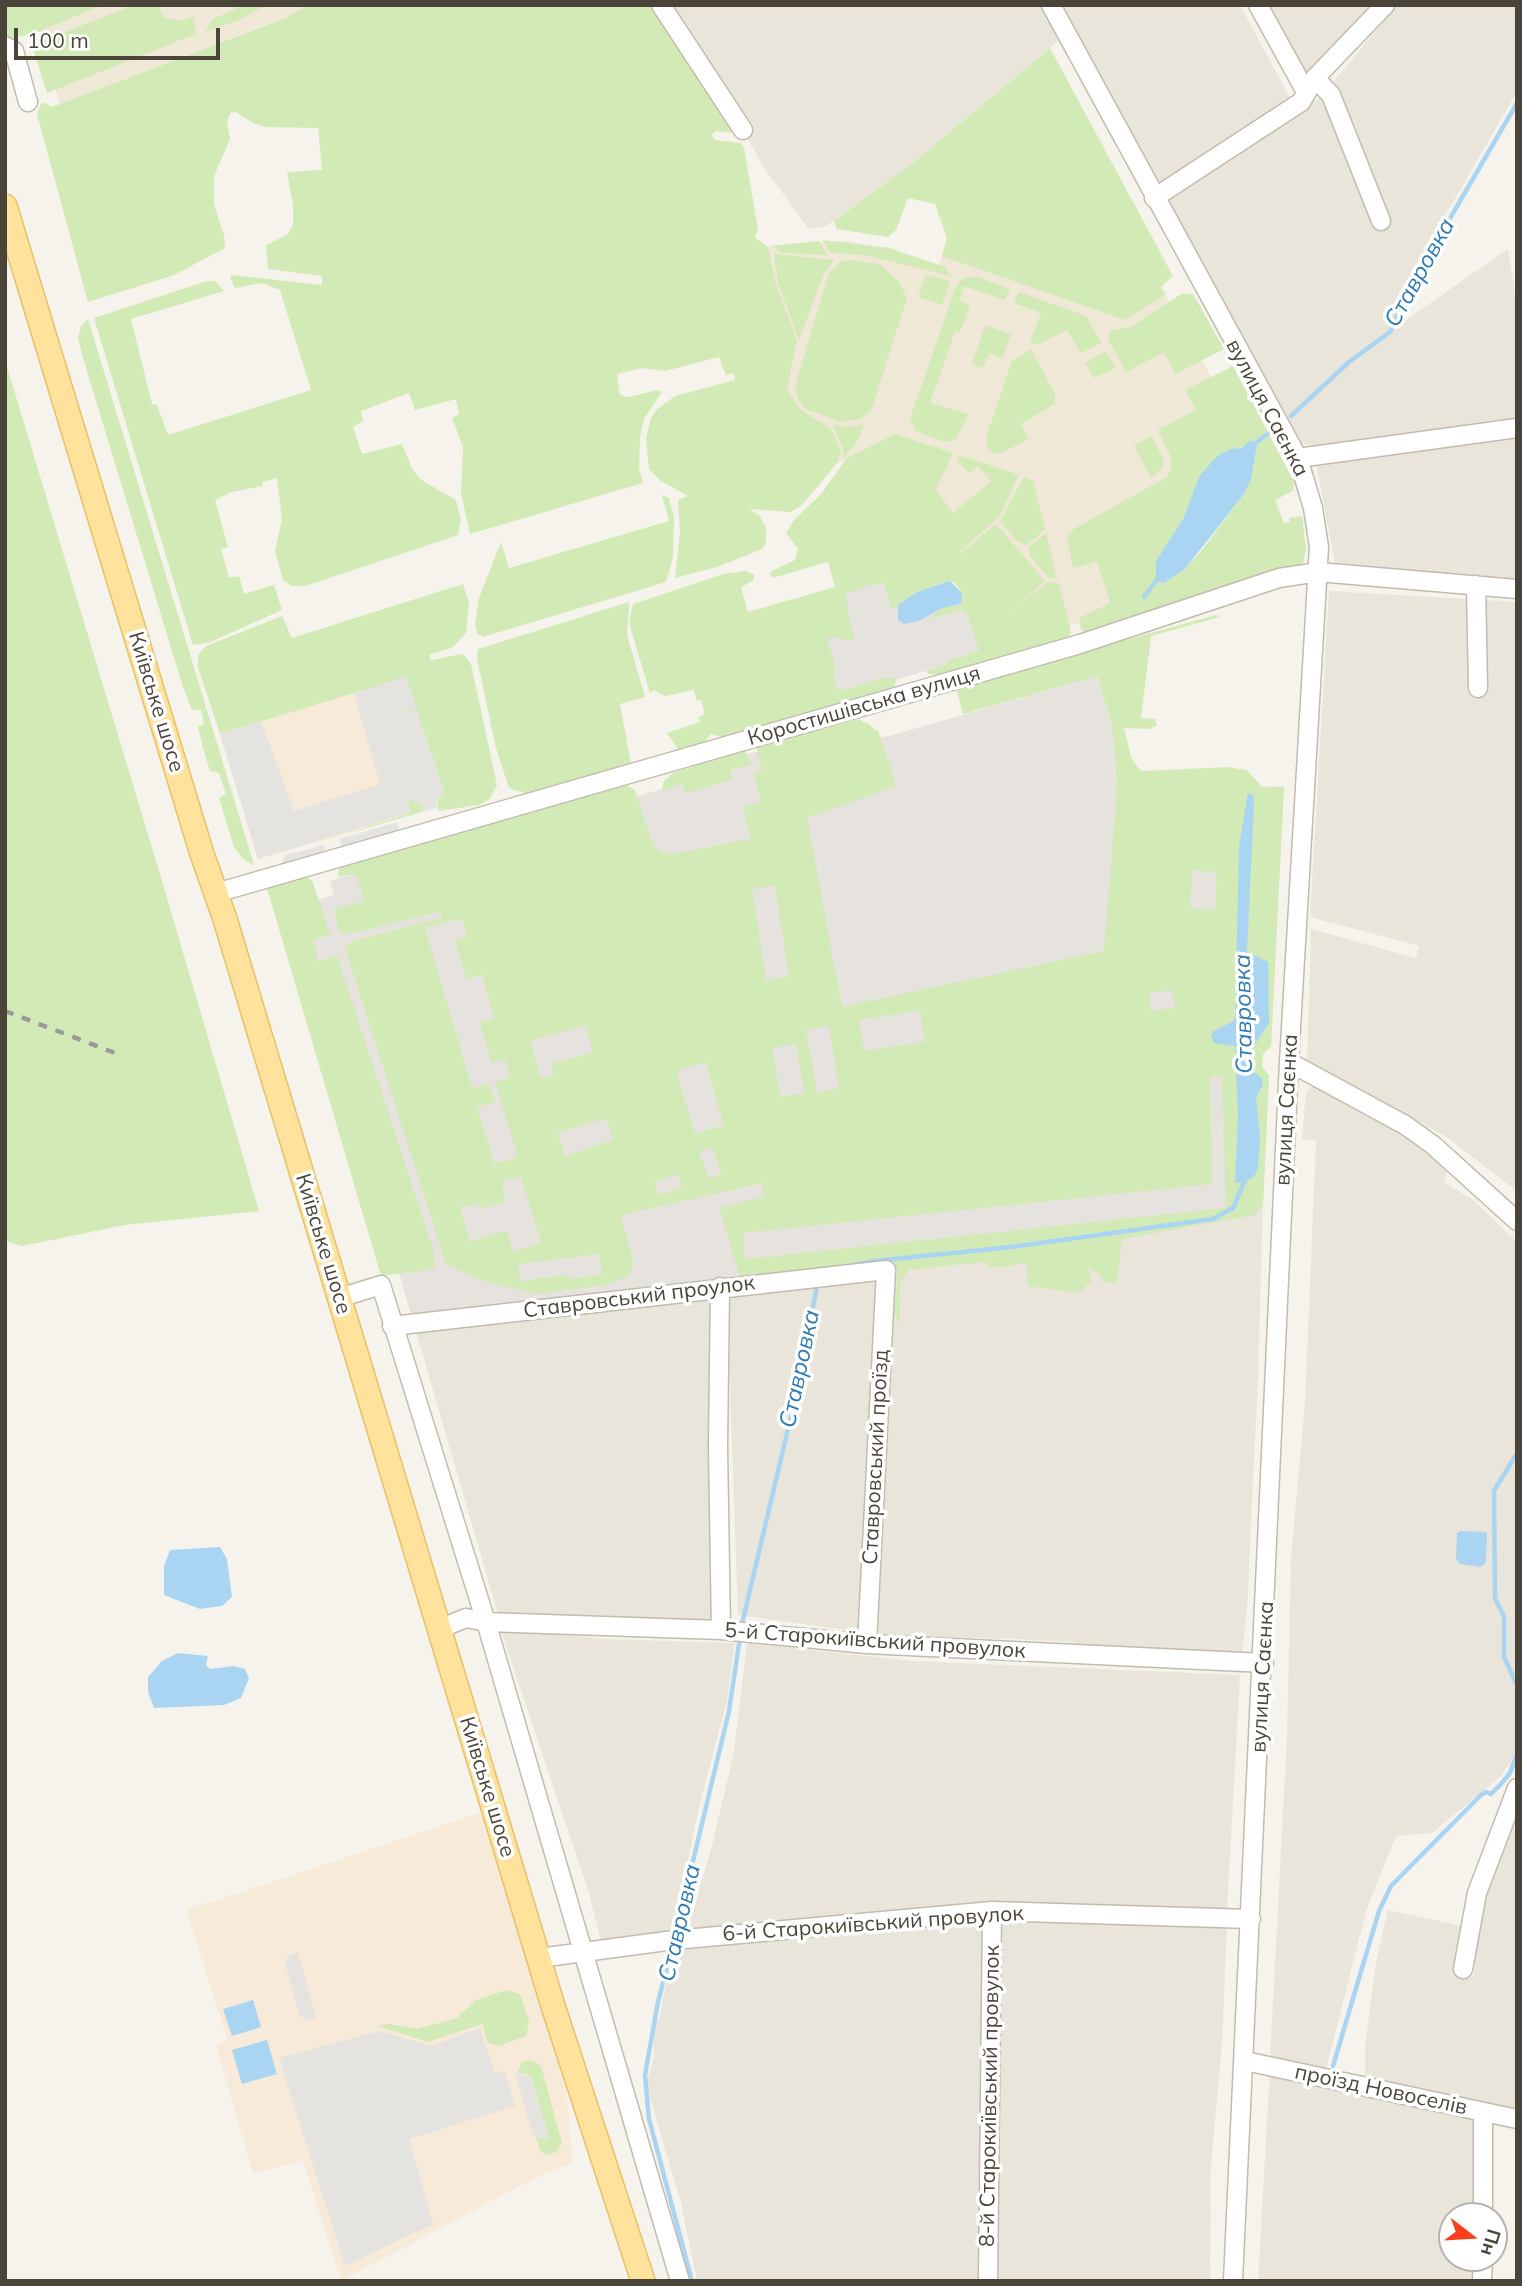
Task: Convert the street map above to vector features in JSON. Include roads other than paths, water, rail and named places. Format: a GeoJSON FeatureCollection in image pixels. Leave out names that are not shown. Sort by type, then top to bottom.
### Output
{"type":"FeatureCollection","features":[{"type":"Feature","properties":{"kind":"main road","name":"Київське шосе"},"geometry":{"type":"LineString","coordinates":[[5,206],[538,1958],[643,2281]]}},
{"type":"Feature","properties":{"kind":"street"},"geometry":{"type":"LineString","coordinates":[[661,5],[743,130]]}},
{"type":"Feature","properties":{"kind":"street","name":"вулиця Саєнка"},"geometry":{"type":"LineString","coordinates":[[1051,5],[1298,458],[1317,525],[1318,572],[1289,1062],[1264,1663],[1233,2281]]}},
{"type":"Feature","properties":{"kind":"street"},"geometry":{"type":"LineString","coordinates":[[1258,5],[1310,85],[1331,95],[1381,221]]}},
{"type":"Feature","properties":{"kind":"street"},"geometry":{"type":"LineString","coordinates":[[1154,198],[1301,102],[1310,85],[1385,5]]}},
{"type":"Feature","properties":{"kind":"street"},"geometry":{"type":"LineString","coordinates":[[5,46],[14,51],[28,102]]}},
{"type":"Feature","properties":{"kind":"street"},"geometry":{"type":"LineString","coordinates":[[1298,458],[1517,428]]}},
{"type":"Feature","properties":{"kind":"street","name":"Коростишівська вулиця"},"geometry":{"type":"LineString","coordinates":[[216,893],[435,827],[1080,644],[1261,584],[1318,572],[1517,589]]}},
{"type":"Feature","properties":{"kind":"street"},"geometry":{"type":"LineString","coordinates":[[1476,585],[1478,688]]}},
{"type":"Feature","properties":{"kind":"street"},"geometry":{"type":"LineString","coordinates":[[1289,1062],[1433,1145],[1517,1222]]}},
{"type":"Feature","properties":{"kind":"street","name":"Ставровський проулок"},"geometry":{"type":"LineString","coordinates":[[392,1326],[886,1270]]}},
{"type":"Feature","properties":{"kind":"street","name":"Ставровський проїзд"},"geometry":{"type":"LineString","coordinates":[[867,1644],[886,1270]]}},
{"type":"Feature","properties":{"kind":"street"},"geometry":{"type":"LineString","coordinates":[[339,1298],[381,1284],[486,1622],[680,2281]]}},
{"type":"Feature","properties":{"kind":"street"},"geometry":{"type":"LineString","coordinates":[[720,1287],[718,1446],[721,1630]]}},
{"type":"Feature","properties":{"kind":"street","name":"5-й Старокиївський провулок"},"geometry":{"type":"LineString","coordinates":[[439,1629],[467,1618],[486,1622],[721,1630],[867,1644],[1264,1663]]}},
{"type":"Feature","properties":{"kind":"street"},"geometry":{"type":"LineString","coordinates":[[1462,1969],[1477,1893],[1517,1788]]}},
{"type":"Feature","properties":{"kind":"street","name":"6-й Старокиївський провулок"},"geometry":{"type":"LineString","coordinates":[[538,1958],[581,1951],[992,1911],[1251,1919]]}},
{"type":"Feature","properties":{"kind":"street","name":"8-й Старокиївський провулок"},"geometry":{"type":"LineString","coordinates":[[988,2281],[992,1911]]}},
{"type":"Feature","properties":{"kind":"street","name":"проїзд Новоселів"},"geometry":{"type":"LineString","coordinates":[[1245,2061],[1517,2119]]}},
{"type":"Feature","properties":{"kind":"street"},"geometry":{"type":"LineString","coordinates":[[1483,2112],[1483,2202]]}},
{"type":"Feature","properties":{"kind":"water"},"geometry":{"type":"Polygon","coordinates":[[[1251,440],[1257,445],[1251,479],[1244,494],[1185,569],[1164,583],[1156,581],[1156,561],[1184,517],[1199,477],[1217,456],[1231,449],[1242,448],[1251,440]]]}},
{"type":"Feature","properties":{"kind":"water"},"geometry":{"type":"Polygon","coordinates":[[[950,581],[962,593],[961,604],[942,608],[919,621],[905,624],[898,620],[898,605],[917,592],[950,581]]]}},
{"type":"Feature","properties":{"kind":"water"},"geometry":{"type":"Polygon","coordinates":[[[1248,793],[1253,795],[1254,802],[1247,952],[1268,962],[1269,1023],[1248,1055],[1247,1068],[1262,1078],[1263,1084],[1256,1098],[1260,1137],[1258,1168],[1254,1177],[1239,1183],[1235,1182],[1238,1119],[1235,1046],[1214,1043],[1211,1037],[1213,1031],[1235,1018],[1239,846],[1248,793]]]}},
{"type":"Feature","properties":{"kind":"water"},"geometry":{"type":"Polygon","coordinates":[[[1487,1532],[1486,1562],[1481,1567],[1460,1564],[1456,1559],[1457,1533],[1487,1532]]]}},
{"type":"Feature","properties":{"kind":"water"},"geometry":{"type":"Polygon","coordinates":[[[220,1547],[227,1559],[232,1597],[222,1606],[200,1609],[164,1595],[164,1566],[170,1550],[220,1547]]]}},
{"type":"Feature","properties":{"kind":"water"},"geometry":{"type":"Polygon","coordinates":[[[178,1653],[208,1656],[206,1665],[210,1669],[234,1666],[245,1669],[249,1678],[241,1698],[224,1705],[154,1708],[148,1692],[148,1677],[162,1661],[178,1653]]]}},
{"type":"Feature","properties":{"kind":"water"},"geometry":{"type":"Polygon","coordinates":[[[253,2000],[261,2027],[232,2036],[223,2009],[253,2000]]]}},
{"type":"Feature","properties":{"kind":"water"},"geometry":{"type":"Polygon","coordinates":[[[267,2040],[277,2074],[242,2084],[232,2050],[267,2040]]]}},
{"type":"Feature","properties":{"kind":"waterway","name":"Ставровка"},"geometry":{"type":"LineString","coordinates":[[1291,416],[1349,362],[1390,332],[1413,282],[1517,103]]}},
{"type":"Feature","properties":{"kind":"waterway","name":"Ставровка"},"geometry":{"type":"LineString","coordinates":[[1253,445],[1270,432]]}},
{"type":"Feature","properties":{"kind":"waterway","name":"Ставровка"},"geometry":{"type":"LineString","coordinates":[[1144,597],[1158,578]]}},
{"type":"Feature","properties":{"kind":"waterway","name":"Ставровка"},"geometry":{"type":"LineString","coordinates":[[824,1271],[874,1261],[1011,1247],[1213,1219],[1233,1208],[1246,1178]]}},
{"type":"Feature","properties":{"kind":"waterway","name":"Ставровка"},"geometry":{"type":"LineString","coordinates":[[741,1628],[793,1408],[818,1281]]}},
{"type":"Feature","properties":{"kind":"waterway"},"geometry":{"type":"LineString","coordinates":[[1517,1453],[1494,1491],[1495,1598],[1504,1617],[1504,1657],[1517,1685]]}},
{"type":"Feature","properties":{"kind":"waterway","name":"Ставровка"},"geometry":{"type":"LineString","coordinates":[[675,1936],[729,1711],[740,1637]]}},
{"type":"Feature","properties":{"kind":"waterway"},"geometry":{"type":"LineString","coordinates":[[1333,2066],[1379,1911],[1391,1886],[1481,1795],[1486,1792],[1491,1794],[1500,1785],[1510,1773],[1517,1754]]}},
{"type":"Feature","properties":{"kind":"waterway","name":"Ставровка"},"geometry":{"type":"LineString","coordinates":[[673,1944],[658,2002],[645,2075],[649,2119],[692,2281]]}},
{"type":"Feature","properties":{"kind":"railway"},"geometry":{"type":"LineString","coordinates":[[5,1011],[115,1053]]}}]}
